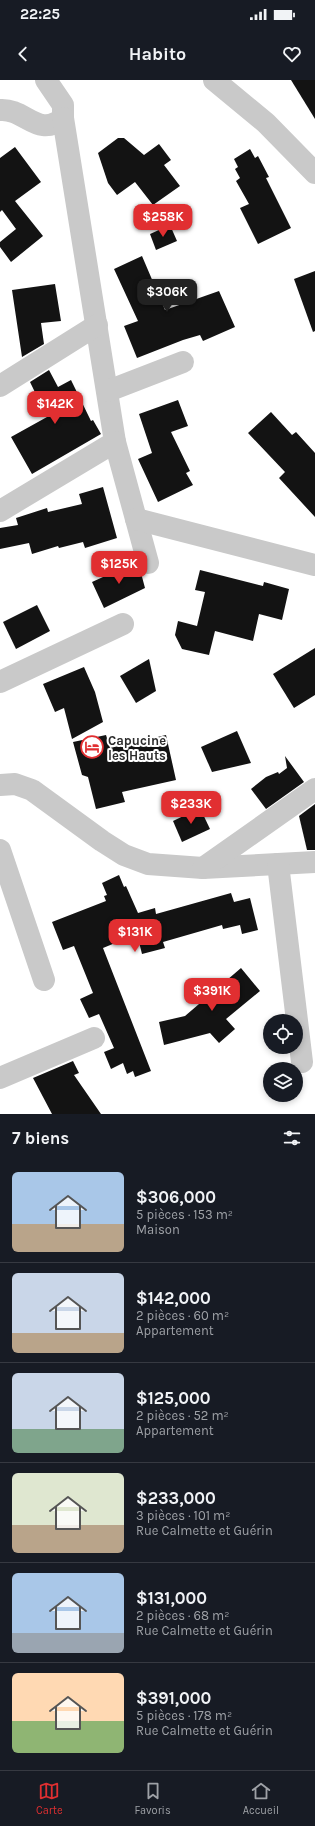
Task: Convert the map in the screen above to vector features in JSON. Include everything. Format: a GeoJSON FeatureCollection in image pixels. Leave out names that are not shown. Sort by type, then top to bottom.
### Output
{"type":"FeatureCollection","features":[{"type":"Feature","properties":{"kind":"street"},"geometry":{"type":"LineString","coordinates":[[46,80],[63,104],[63,118],[115,442],[148,563]]}},
{"type":"Feature","properties":{"kind":"street"},"geometry":{"type":"LineString","coordinates":[[214,80],[266,123],[315,173]]}},
{"type":"Feature","properties":{"kind":"street"},"geometry":{"type":"LineString","coordinates":[[0,110],[16,112],[36,124],[51,125],[63,118]]}},
{"type":"Feature","properties":{"kind":"street"},"geometry":{"type":"LineString","coordinates":[[0,386],[97,325]]}},
{"type":"Feature","properties":{"kind":"street"},"geometry":{"type":"LineString","coordinates":[[108,391],[183,362]]}},
{"type":"Feature","properties":{"kind":"street"},"geometry":{"type":"LineString","coordinates":[[0,511],[115,442]]}},
{"type":"Feature","properties":{"kind":"street"},"geometry":{"type":"LineString","coordinates":[[136,519],[315,564]]}},
{"type":"Feature","properties":{"kind":"street"},"geometry":{"type":"LineString","coordinates":[[0,682],[123,624]]}},
{"type":"Feature","properties":{"kind":"street"},"geometry":{"type":"LineString","coordinates":[[0,785],[15,784],[32,790],[102,841],[124,855],[148,864],[203,868],[315,862]]}},
{"type":"Feature","properties":{"kind":"street"},"geometry":{"type":"LineString","coordinates":[[203,868],[315,789]]}},
{"type":"Feature","properties":{"kind":"street"},"geometry":{"type":"LineString","coordinates":[[0,850],[44,980]]}},
{"type":"Feature","properties":{"kind":"street"},"geometry":{"type":"LineString","coordinates":[[278,864],[302,1062]]}},
{"type":"Feature","properties":{"kind":"street"},"geometry":{"type":"LineString","coordinates":[[0,1078],[94,1038]]}},
{"type":"Feature","properties":{"kind":"building"},"geometry":{"type":"Polygon","coordinates":[[[291,80],[315,80],[315,119],[291,80]]]}},
{"type":"Feature","properties":{"kind":"building"},"geometry":{"type":"Polygon","coordinates":[[[118,138],[124,138],[144,155],[159,144],[171,160],[164,165],[180,186],[153,205],[135,182],[117,195],[108,183],[98,153],[118,138]]]}},
{"type":"Feature","properties":{"kind":"building"},"geometry":{"type":"Polygon","coordinates":[[[15,147],[41,182],[15,201],[43,236],[11,262],[0,247],[0,242],[16,229],[2,210],[0,212],[0,158],[15,147]]]}},
{"type":"Feature","properties":{"kind":"building"},"geometry":{"type":"Polygon","coordinates":[[[250,149],[255,158],[258,156],[269,177],[266,178],[291,228],[258,244],[240,208],[249,204],[236,181],[240,178],[235,169],[238,167],[234,159],[250,149]]]}},
{"type":"Feature","properties":{"kind":"building"},"geometry":{"type":"Polygon","coordinates":[[[170,225],[177,241],[156,250],[150,234],[170,225]]]}},
{"type":"Feature","properties":{"kind":"building"},"geometry":{"type":"Polygon","coordinates":[[[142,256],[165,310],[219,291],[235,327],[203,341],[200,335],[137,358],[124,326],[138,321],[114,269],[142,256]]]}},
{"type":"Feature","properties":{"kind":"building"},"geometry":{"type":"Polygon","coordinates":[[[315,271],[315,331],[313,332],[294,279],[315,271]]]}},
{"type":"Feature","properties":{"kind":"building"},"geometry":{"type":"Polygon","coordinates":[[[55,284],[61,321],[41,323],[44,344],[22,357],[12,290],[55,284]]]}},
{"type":"Feature","properties":{"kind":"building"},"geometry":{"type":"Polygon","coordinates":[[[49,370],[58,387],[71,380],[91,421],[93,420],[101,434],[32,474],[11,437],[47,417],[30,382],[49,370]]]}},
{"type":"Feature","properties":{"kind":"building"},"geometry":{"type":"Polygon","coordinates":[[[178,400],[188,426],[171,432],[190,471],[186,473],[193,485],[158,502],[138,459],[152,453],[139,414],[178,400]]]}},
{"type":"Feature","properties":{"kind":"building"},"geometry":{"type":"Polygon","coordinates":[[[271,412],[292,435],[296,432],[315,453],[315,517],[279,478],[285,472],[248,433],[271,412]]]}},
{"type":"Feature","properties":{"kind":"building"},"geometry":{"type":"Polygon","coordinates":[[[103,487],[117,538],[85,548],[83,542],[59,548],[58,546],[32,554],[29,543],[0,549],[0,528],[18,525],[16,518],[47,508],[48,512],[82,504],[79,494],[103,487]]]}},
{"type":"Feature","properties":{"kind":"building"},"geometry":{"type":"Polygon","coordinates":[[[136,565],[141,573],[145,588],[104,608],[92,582],[125,567],[126,570],[136,565]]]}},
{"type":"Feature","properties":{"kind":"building"},"geometry":{"type":"Polygon","coordinates":[[[200,570],[263,586],[264,582],[289,589],[282,620],[259,614],[253,641],[215,631],[209,655],[182,649],[175,635],[178,621],[197,626],[205,592],[195,590],[200,570]]]}},
{"type":"Feature","properties":{"kind":"building"},"geometry":{"type":"Polygon","coordinates":[[[37,605],[50,631],[16,649],[3,622],[37,605]]]}},
{"type":"Feature","properties":{"kind":"building"},"geometry":{"type":"Polygon","coordinates":[[[315,648],[315,695],[294,708],[273,674],[315,648]]]}},
{"type":"Feature","properties":{"kind":"building"},"geometry":{"type":"Polygon","coordinates":[[[149,659],[156,691],[136,703],[120,676],[149,659]]]}},
{"type":"Feature","properties":{"kind":"building"},"geometry":{"type":"Polygon","coordinates":[[[84,667],[95,692],[103,722],[72,739],[64,708],[55,712],[43,684],[84,667]]]}},
{"type":"Feature","properties":{"kind":"building"},"geometry":{"type":"Polygon","coordinates":[[[237,731],[251,763],[212,772],[201,747],[237,731]]]}},
{"type":"Feature","properties":{"kind":"building"},"geometry":{"type":"Polygon","coordinates":[[[106,735],[110,748],[166,735],[176,780],[122,792],[125,802],[96,809],[88,777],[82,775],[73,742],[106,735]]]}},
{"type":"Feature","properties":{"kind":"building"},"geometry":{"type":"Polygon","coordinates":[[[285,756],[304,782],[266,809],[251,789],[266,777],[278,772],[279,774],[287,768],[285,756]]]}},
{"type":"Feature","properties":{"kind":"building"},"geometry":{"type":"Polygon","coordinates":[[[315,804],[315,850],[307,850],[299,816],[315,804]]]}},
{"type":"Feature","properties":{"kind":"building"},"geometry":{"type":"Polygon","coordinates":[[[200,808],[210,829],[182,842],[173,821],[200,808]]]}},
{"type":"Feature","properties":{"kind":"building"},"geometry":{"type":"Polygon","coordinates":[[[119,875],[124,887],[126,886],[138,913],[155,908],[156,914],[231,893],[234,902],[250,898],[258,930],[242,934],[240,925],[223,929],[222,925],[163,942],[165,948],[142,954],[137,934],[103,948],[151,1071],[135,1077],[133,1071],[127,1074],[123,1063],[111,1069],[104,1052],[114,1048],[99,1014],[89,1018],[80,999],[93,993],[74,946],[63,950],[52,922],[106,901],[104,896],[107,895],[102,883],[119,875]]]}},
{"type":"Feature","properties":{"kind":"building"},"geometry":{"type":"Polygon","coordinates":[[[241,968],[260,991],[226,1019],[235,1029],[219,1043],[210,1033],[164,1045],[159,1022],[185,1016],[241,968]]]}},
{"type":"Feature","properties":{"kind":"building"},"geometry":{"type":"Polygon","coordinates":[[[73,1061],[79,1073],[74,1075],[101,1114],[52,1114],[33,1078],[73,1061]]]}},
{"type":"Feature","properties":{"kind":"place","name":"Capucine les Hauts"},"geometry":{"type":"Point","coordinates":[92,747]}}]}
